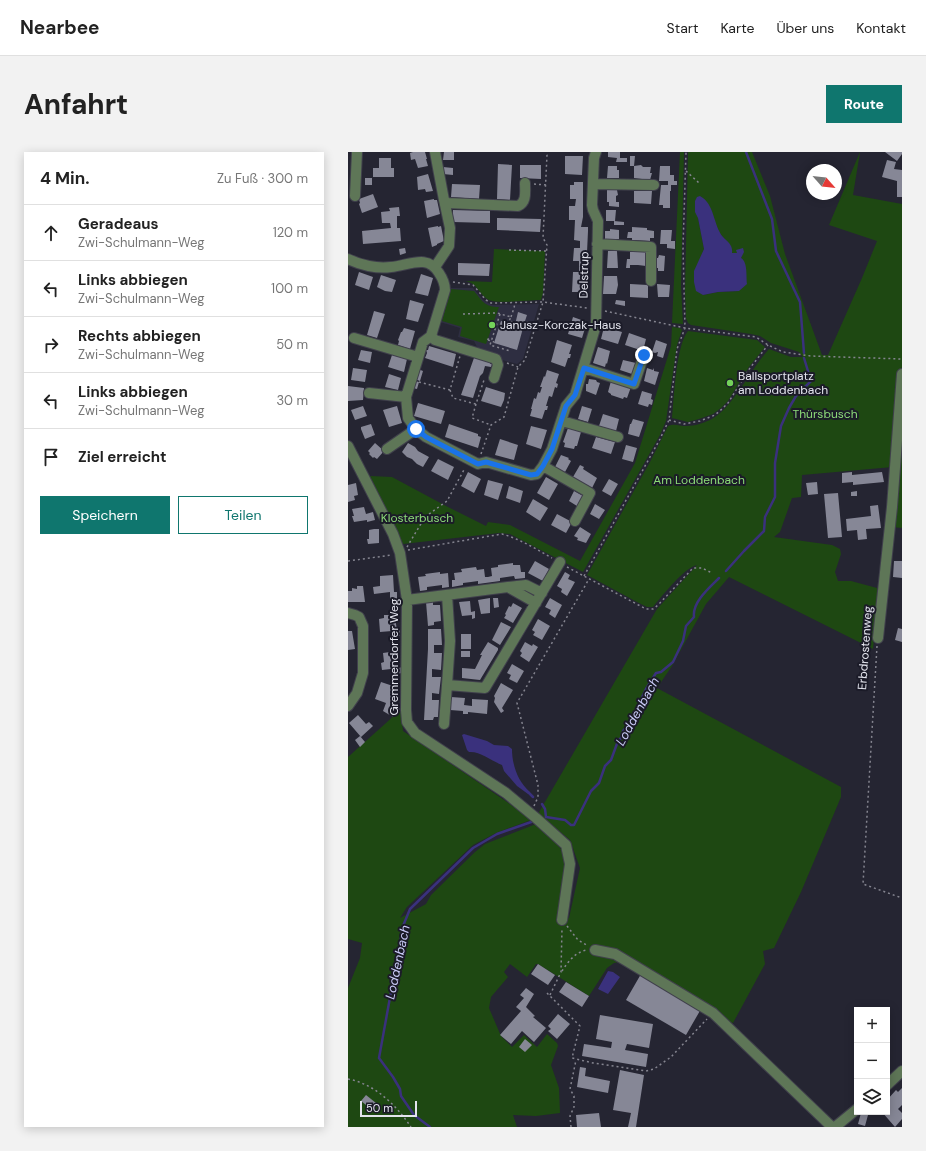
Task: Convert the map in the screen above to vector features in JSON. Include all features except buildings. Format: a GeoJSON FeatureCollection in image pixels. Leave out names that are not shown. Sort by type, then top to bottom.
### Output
{"type":"FeatureCollection","features":[{"type":"Feature","properties":{"kind":"street"},"geometry":{"type":"LineString","coordinates":[[355,196],[357,152]]}},
{"type":"Feature","properties":{"kind":"street"},"geometry":{"type":"LineString","coordinates":[[435,152],[450,228],[449,246],[435,267]]}},
{"type":"Feature","properties":{"kind":"street","name":"Delstrup"},"geometry":{"type":"LineString","coordinates":[[543,466],[552,449],[566,406],[575,395],[596,325],[598,221],[592,205],[594,158],[596,152]]}},
{"type":"Feature","properties":{"kind":"street"},"geometry":{"type":"LineString","coordinates":[[444,200],[451,204],[518,206],[522,204],[524,200],[525,184]]}},
{"type":"Feature","properties":{"kind":"street"},"geometry":{"type":"LineString","coordinates":[[594,184],[654,185]]}},
{"type":"Feature","properties":{"kind":"street","name":"Delstrup"},"geometry":{"type":"LineString","coordinates":[[597,244],[651,247],[651,281]]}},
{"type":"Feature","properties":{"kind":"street"},"geometry":{"type":"LineString","coordinates":[[348,259],[371,267],[390,268],[418,262],[428,263],[435,267],[445,282],[445,290],[431,336],[423,342],[406,397],[408,418],[416,429],[426,437],[478,464],[486,462],[531,475],[537,474],[543,466],[590,493],[575,521]]}},
{"type":"Feature","properties":{"kind":"street"},"geometry":{"type":"LineString","coordinates":[[431,336],[436,340],[496,359],[498,365],[494,378]]}},
{"type":"Feature","properties":{"kind":"street"},"geometry":{"type":"LineString","coordinates":[[354,338],[418,357]]}},
{"type":"Feature","properties":{"kind":"street"},"geometry":{"type":"LineString","coordinates":[[584,368],[634,384],[644,355]]}},
{"type":"Feature","properties":{"kind":"street","name":"Erbdrostenweg"},"geometry":{"type":"LineString","coordinates":[[878,638],[892,507],[902,374]]}},
{"type":"Feature","properties":{"kind":"street"},"geometry":{"type":"LineString","coordinates":[[369,393],[406,397]]}},
{"type":"Feature","properties":{"kind":"street"},"geometry":{"type":"LineString","coordinates":[[562,421],[618,437]]}},
{"type":"Feature","properties":{"kind":"street"},"geometry":{"type":"LineString","coordinates":[[387,449],[416,429]]}},
{"type":"Feature","properties":{"kind":"street","name":"Gremmendorfer Weg"},"geometry":{"type":"LineString","coordinates":[[348,446],[393,534],[400,553],[408,600],[407,722],[415,733],[506,794],[566,845],[570,864],[562,920]]}},
{"type":"Feature","properties":{"kind":"street"},"geometry":{"type":"LineString","coordinates":[[447,685],[485,688],[560,562]]}},
{"type":"Feature","properties":{"kind":"street"},"geometry":{"type":"LineString","coordinates":[[408,600],[526,584],[542,593]]}},
{"type":"Feature","properties":{"kind":"street"},"geometry":{"type":"LineString","coordinates":[[508,587],[536,603]]}},
{"type":"Feature","properties":{"kind":"street"},"geometry":{"type":"LineString","coordinates":[[444,724],[450,641],[447,595]]}},
{"type":"Feature","properties":{"kind":"street"},"geometry":{"type":"LineString","coordinates":[[348,613],[355,614],[360,617],[364,631],[363,673],[357,693],[348,706]]}},
{"type":"Feature","properties":{"kind":"street"},"geometry":{"type":"LineString","coordinates":[[595,950],[615,954],[713,1013],[832,1127]]}},
{"type":"Feature","properties":{"kind":"street"},"geometry":{"type":"LineString","coordinates":[[890,1082],[902,1071]]}},
{"type":"Feature","properties":{"kind":"street"},"geometry":{"type":"LineString","coordinates":[[835,1127],[854,1111]]}},
{"type":"Feature","properties":{"kind":"path"},"geometry":{"type":"LineString","coordinates":[[584,576],[669,420],[677,349],[685,328],[683,247],[686,152]]}},
{"type":"Feature","properties":{"kind":"path"},"geometry":{"type":"LineString","coordinates":[[686,170],[699,183]]}},
{"type":"Feature","properties":{"kind":"path"},"geometry":{"type":"LineString","coordinates":[[525,184],[546,184]]}},
{"type":"Feature","properties":{"kind":"path"},"geometry":{"type":"LineString","coordinates":[[509,250],[547,252]]}},
{"type":"Feature","properties":{"kind":"path"},"geometry":{"type":"LineString","coordinates":[[445,282],[473,285],[486,300],[491,303],[543,302],[596,308],[685,328],[756,337],[783,352],[811,356],[902,359]]}},
{"type":"Feature","properties":{"kind":"path"},"geometry":{"type":"LineString","coordinates":[[515,303],[509,321],[516,323]]}},
{"type":"Feature","properties":{"kind":"path"},"geometry":{"type":"LineString","coordinates":[[463,314],[500,314],[511,317]]}},
{"type":"Feature","properties":{"kind":"path"},"geometry":{"type":"LineString","coordinates":[[500,314],[490,345],[510,351]]}},
{"type":"Feature","properties":{"kind":"path"},"geometry":{"type":"LineString","coordinates":[[492,340],[488,340],[494,342]]}},
{"type":"Feature","properties":{"kind":"path"},"geometry":{"type":"LineString","coordinates":[[669,420],[684,424],[700,421],[715,415],[728,403],[750,368],[768,345]]}},
{"type":"Feature","properties":{"kind":"path"},"geometry":{"type":"LineString","coordinates":[[462,348],[450,390],[454,398],[476,404]]}},
{"type":"Feature","properties":{"kind":"path"},"geometry":{"type":"LineString","coordinates":[[506,363],[518,367]]}},
{"type":"Feature","properties":{"kind":"path"},"geometry":{"type":"LineString","coordinates":[[491,425],[472,418],[484,380],[490,377],[494,378]]}},
{"type":"Feature","properties":{"kind":"path"},"geometry":{"type":"LineString","coordinates":[[412,379],[450,390]]}},
{"type":"Feature","properties":{"kind":"path"},"geometry":{"type":"LineString","coordinates":[[348,561],[400,553]]}},
{"type":"Feature","properties":{"kind":"path"},"geometry":{"type":"LineString","coordinates":[[702,568],[712,573]]}},
{"type":"Feature","properties":{"kind":"path"},"geometry":{"type":"LineString","coordinates":[[529,813],[536,804],[539,790],[517,703],[589,579]]}},
{"type":"Feature","properties":{"kind":"path","name":"Erbdrostenweg"},"geometry":{"type":"LineString","coordinates":[[878,638],[863,884],[902,898]]}},
{"type":"Feature","properties":{"kind":"path"},"geometry":{"type":"LineString","coordinates":[[562,920],[578,940],[595,950]]}},
{"type":"Feature","properties":{"kind":"path"},"geometry":{"type":"LineString","coordinates":[[561,972],[562,920]]}},
{"type":"Feature","properties":{"kind":"path"},"geometry":{"type":"LineString","coordinates":[[550,996],[561,972],[572,957],[584,951],[595,950]]}},
{"type":"Feature","properties":{"kind":"path"},"geometry":{"type":"LineString","coordinates":[[547,993],[580,1026],[572,1058],[646,1071],[671,1058],[713,1013]]}},
{"type":"Feature","properties":{"kind":"path"},"geometry":{"type":"LineString","coordinates":[[571,1127],[570,1116],[574,1107],[574,1096],[570,1089],[576,1059]]}},
{"type":"Feature","properties":{"kind":"path"},"geometry":{"type":"LineString","coordinates":[[348,1079],[373,1089],[391,1102],[401,1112],[411,1127]]}},
{"type":"Feature","properties":{"kind":"shaded area"},"geometry":{"type":"Polygon","coordinates":[[[700,196],[709,204],[717,227],[731,246],[732,253],[737,253],[736,250],[743,248],[744,252],[741,258],[746,266],[747,284],[739,291],[718,292],[703,295],[696,291],[694,271],[704,249],[698,218],[695,212],[695,201],[697,197],[700,196]]]}},
{"type":"Feature","properties":{"kind":"shaded area","name":"Janusz-Korczak-Haus"},"geometry":{"type":"Polygon","coordinates":[[[451,288],[473,288],[483,300],[492,305],[539,304],[523,359],[517,364],[502,360],[499,354],[478,349],[474,341],[458,337],[460,328],[440,322],[451,288]]]}},
{"type":"Feature","properties":{"kind":"shaded area"},"geometry":{"type":"Polygon","coordinates":[[[464,734],[487,741],[494,745],[508,746],[512,749],[516,773],[530,792],[528,794],[517,786],[504,771],[502,765],[477,753],[469,752],[462,735],[464,734]]]}},
{"type":"Feature","properties":{"kind":"shaded area"},"geometry":{"type":"Polygon","coordinates":[[[608,971],[613,972],[620,977],[608,994],[598,989],[608,971]]]}},
{"type":"Feature","properties":{"kind":"green space"},"geometry":{"type":"Polygon","coordinates":[[[680,152],[684,152],[681,286],[683,324],[672,323],[680,152]]]}},
{"type":"Feature","properties":{"kind":"green space"},"geometry":{"type":"Polygon","coordinates":[[[688,152],[752,152],[770,196],[785,254],[822,355],[828,355],[877,241],[829,225],[840,200],[842,200],[842,194],[860,152],[853,195],[902,204],[902,528],[892,527],[893,467],[802,475],[801,497],[792,498],[780,532],[774,537],[832,545],[840,549],[841,554],[835,572],[838,581],[851,581],[877,588],[878,596],[873,649],[729,577],[706,604],[672,666],[657,688],[841,787],[841,797],[801,892],[774,948],[763,951],[765,964],[733,1023],[722,1019],[629,960],[614,963],[607,968],[589,996],[538,964],[536,964],[527,977],[510,964],[504,972],[508,977],[491,997],[489,1008],[501,1036],[512,1047],[524,1035],[537,1047],[547,1034],[557,1043],[558,1046],[551,1065],[559,1088],[560,1113],[536,1116],[513,1115],[517,1127],[348,1127],[348,988],[360,958],[362,943],[348,939],[348,757],[401,709],[403,731],[529,817],[531,820],[496,833],[473,845],[407,907],[400,918],[426,904],[431,895],[485,844],[536,824],[563,851],[568,869],[558,921],[569,918],[580,868],[570,840],[538,814],[657,609],[697,565],[680,576],[653,607],[647,607],[587,575],[650,462],[668,426],[696,425],[710,420],[718,415],[726,408],[769,349],[791,357],[803,357],[799,352],[771,343],[760,336],[691,325],[688,323],[686,318],[685,291],[688,152]],[[711,209],[698,218],[704,249],[701,257],[703,295],[718,292],[739,291],[744,278],[745,266],[741,258],[742,254],[732,253],[729,244],[718,230],[711,209]],[[366,1096],[362,1101],[374,1110],[376,1103],[366,1096]]]}},
{"type":"Feature","properties":{"kind":"green space"},"geometry":{"type":"Polygon","coordinates":[[[494,249],[545,251],[543,293],[541,300],[506,302],[489,300],[473,284],[465,281],[492,282],[494,249]]]}},
{"type":"Feature","properties":{"kind":"green space"},"geometry":{"type":"Polygon","coordinates":[[[451,289],[474,291],[487,305],[499,307],[486,344],[460,336],[462,327],[442,321],[451,289]]]}},
{"type":"Feature","properties":{"kind":"green space","name":"Klosterbusch"},"geometry":{"type":"Polygon","coordinates":[[[672,327],[680,328],[682,330],[677,345],[666,421],[660,435],[583,572],[510,534],[499,533],[403,544],[370,476],[392,477],[486,526],[488,522],[510,525],[580,561],[635,463],[671,346],[672,327]]]}},
{"type":"Feature","properties":{"kind":"green space"},"geometry":{"type":"Polygon","coordinates":[[[688,331],[757,340],[765,347],[749,367],[728,401],[721,408],[713,414],[688,422],[672,418],[678,359],[684,338],[688,331]]]}},
{"type":"Feature","properties":{"kind":"waterway","name":"Loddenbach"},"geometry":{"type":"LineString","coordinates":[[746,152],[772,219],[776,251],[800,302],[804,353]]}},
{"type":"Feature","properties":{"kind":"waterway","name":"Loddenbach"},"geometry":{"type":"LineString","coordinates":[[726,571],[764,531],[765,517],[775,497],[775,463],[781,426],[796,396],[811,381],[804,358]]}},
{"type":"Feature","properties":{"kind":"waterway","name":"Loddenbach"},"geometry":{"type":"LineString","coordinates":[[542,804],[545,809],[546,817],[565,820],[571,825],[574,825],[591,791],[599,783],[605,766],[611,760],[618,741],[621,738],[623,731],[631,721],[646,689],[656,673],[661,672],[673,662],[683,641],[686,626],[694,617],[694,611],[699,600],[719,578]]}},
{"type":"Feature","properties":{"kind":"waterway"},"geometry":{"type":"LineString","coordinates":[[529,793],[533,797]]}},
{"type":"Feature","properties":{"kind":"waterway","name":"Loddenbach"},"geometry":{"type":"LineString","coordinates":[[430,1127],[414,1115],[401,1096],[400,1089],[393,1077],[379,1058],[403,926],[410,909],[473,848],[497,834],[534,821]]}},
{"type":"Feature","properties":{"kind":"place","name":"Janusz-Korczak-Haus"},"geometry":{"type":"Point","coordinates":[492,325]}},
{"type":"Feature","properties":{"kind":"place","name":"Ballsportplatz am Loddenbach"},"geometry":{"type":"Point","coordinates":[730,383]}},
{"type":"Feature","properties":{"kind":"route"},"geometry":{"type":"LineString","coordinates":[[416,429],[426,437],[478,464],[486,462],[531,475],[537,474],[552,449],[566,406],[575,395],[584,368],[634,384],[644,355]]}},
{"type":"Feature","properties":{"kind":"park label","name":"Thürsbusch"},"geometry":{"type":"Point","coordinates":[825,414]}},
{"type":"Feature","properties":{"kind":"park label","name":"Am Loddenbach"},"geometry":{"type":"Point","coordinates":[699,480]}}]}
